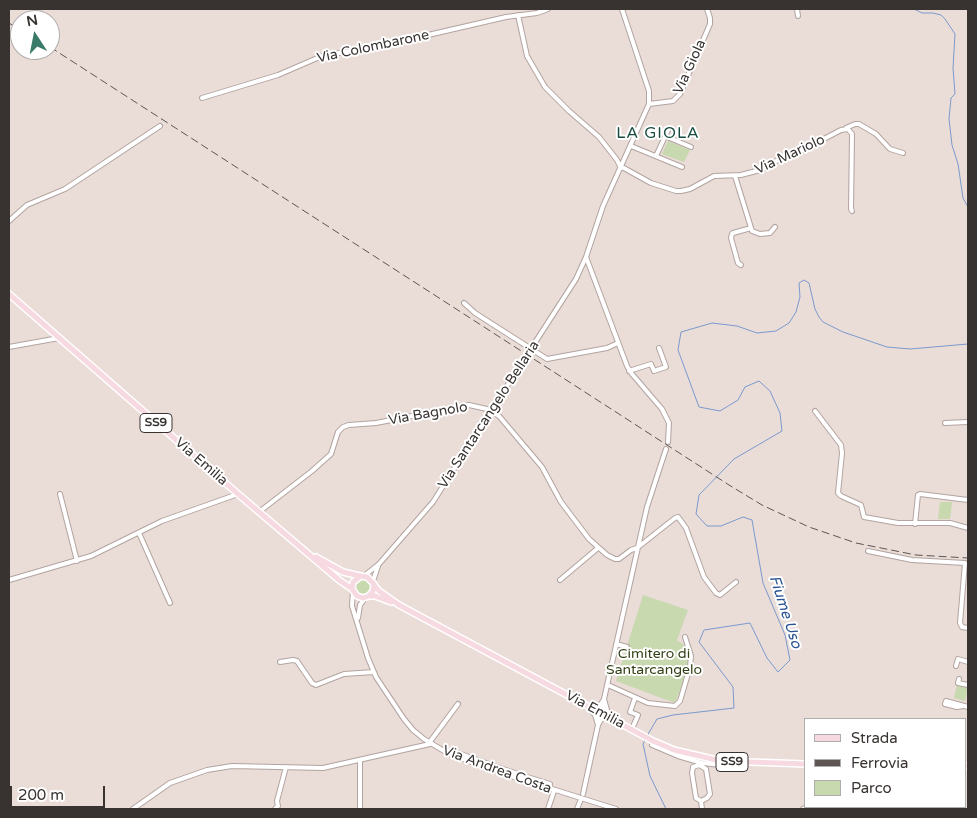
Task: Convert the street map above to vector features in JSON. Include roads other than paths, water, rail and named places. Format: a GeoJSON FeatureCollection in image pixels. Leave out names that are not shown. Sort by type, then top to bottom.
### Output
{"type":"FeatureCollection","features":[{"type":"Feature","properties":{"kind":"main road","name":"Via Emilia"},"geometry":{"type":"LineString","coordinates":[[9,294],[238,494],[360,597],[375,596],[399,605],[661,744],[706,759],[739,763],[804,764]]}},
{"type":"Feature","properties":{"kind":"main road","name":"Via Emilia"},"geometry":{"type":"LineString","coordinates":[[304,550],[343,572],[362,576],[399,605]]}},
{"type":"Feature","properties":{"kind":"main road"},"geometry":{"type":"LineString","coordinates":[[352,590],[353,582],[362,576]]}},
{"type":"Feature","properties":{"kind":"main road"},"geometry":{"type":"LineString","coordinates":[[368,597],[373,591],[373,583]]}},
{"type":"Feature","properties":{"kind":"street","name":"Via Colombarone"},"geometry":{"type":"LineString","coordinates":[[202,98],[278,75],[322,56],[385,45],[518,15],[537,13],[548,9]]}},
{"type":"Feature","properties":{"kind":"street"},"geometry":{"type":"LineString","coordinates":[[622,9],[649,91],[650,104]]}},
{"type":"Feature","properties":{"kind":"street","name":"Via Giola"},"geometry":{"type":"LineString","coordinates":[[650,104],[673,101],[680,94],[710,24],[707,9]]}},
{"type":"Feature","properties":{"kind":"street"},"geometry":{"type":"LineString","coordinates":[[797,9],[798,16]]}},
{"type":"Feature","properties":{"kind":"street"},"geometry":{"type":"LineString","coordinates":[[518,15],[527,56],[545,87],[599,137],[621,168]]}},
{"type":"Feature","properties":{"kind":"street","name":"Via Santarcangelo Bellaria"},"geometry":{"type":"LineString","coordinates":[[362,576],[379,564],[433,502],[576,279],[586,257],[603,206],[650,104]]}},
{"type":"Feature","properties":{"kind":"street"},"geometry":{"type":"LineString","coordinates":[[852,212],[852,134],[846,128],[859,124],[876,134],[890,149],[903,153]]}},
{"type":"Feature","properties":{"kind":"street"},"geometry":{"type":"LineString","coordinates":[[9,221],[27,205],[65,190],[160,126]]}},
{"type":"Feature","properties":{"kind":"street"},"geometry":{"type":"LineString","coordinates":[[656,156],[669,128]]}},
{"type":"Feature","properties":{"kind":"street","name":"Via Mariolo"},"geometry":{"type":"LineString","coordinates":[[621,168],[651,183],[676,191],[690,189],[714,176],[750,174],[846,128]]}},
{"type":"Feature","properties":{"kind":"street"},"geometry":{"type":"LineString","coordinates":[[665,136],[691,147]]}},
{"type":"Feature","properties":{"kind":"street"},"geometry":{"type":"LineString","coordinates":[[631,146],[682,167]]}},
{"type":"Feature","properties":{"kind":"street"},"geometry":{"type":"LineString","coordinates":[[734,176],[750,228],[754,233],[770,233],[775,227]]}},
{"type":"Feature","properties":{"kind":"street"},"geometry":{"type":"LineString","coordinates":[[741,265],[738,263],[731,238],[733,233],[750,228]]}},
{"type":"Feature","properties":{"kind":"street"},"geometry":{"type":"LineString","coordinates":[[586,257],[629,371],[666,416],[669,423],[668,442]]}},
{"type":"Feature","properties":{"kind":"street"},"geometry":{"type":"LineString","coordinates":[[464,303],[475,313],[547,359],[607,348],[618,343]]}},
{"type":"Feature","properties":{"kind":"street"},"geometry":{"type":"LineString","coordinates":[[9,347],[59,338]]}},
{"type":"Feature","properties":{"kind":"street"},"geometry":{"type":"LineString","coordinates":[[629,371],[651,364],[654,371],[666,367],[659,348]]}},
{"type":"Feature","properties":{"kind":"street","name":"Via Bagnolo"},"geometry":{"type":"LineString","coordinates":[[259,512],[331,454],[335,438],[343,427],[376,423],[435,410],[469,405],[488,409],[499,416],[542,467],[561,502],[598,548],[617,560],[637,548]]}},
{"type":"Feature","properties":{"kind":"street"},"geometry":{"type":"LineString","coordinates":[[815,411],[841,445],[842,453],[837,490],[839,494],[861,506],[864,517],[915,524],[945,523],[968,528]]}},
{"type":"Feature","properties":{"kind":"street"},"geometry":{"type":"LineString","coordinates":[[945,423],[968,422]]}},
{"type":"Feature","properties":{"kind":"street"},"geometry":{"type":"LineString","coordinates":[[583,794],[601,713],[599,707],[604,701],[609,686],[637,548],[647,507],[666,449]]}},
{"type":"Feature","properties":{"kind":"street"},"geometry":{"type":"LineString","coordinates":[[60,494],[77,561]]}},
{"type":"Feature","properties":{"kind":"street"},"geometry":{"type":"LineString","coordinates":[[9,580],[77,561],[112,547],[162,521],[238,494]]}},
{"type":"Feature","properties":{"kind":"street"},"geometry":{"type":"LineString","coordinates":[[915,524],[918,495],[920,494],[968,500]]}},
{"type":"Feature","properties":{"kind":"street"},"geometry":{"type":"LineString","coordinates":[[637,548],[675,518],[679,518],[686,528],[704,576],[719,595],[736,582]]}},
{"type":"Feature","properties":{"kind":"street"},"geometry":{"type":"LineString","coordinates":[[138,532],[170,603]]}},
{"type":"Feature","properties":{"kind":"street"},"geometry":{"type":"LineString","coordinates":[[560,580],[598,548]]}},
{"type":"Feature","properties":{"kind":"street"},"geometry":{"type":"LineString","coordinates":[[868,552],[912,560],[964,563],[966,576],[960,625],[968,628]]}},
{"type":"Feature","properties":{"kind":"street","name":"Via Santarcangelo Bellaria"},"geometry":{"type":"LineString","coordinates":[[373,583],[379,564]]}},
{"type":"Feature","properties":{"kind":"street","name":"Via Andrea Costa"},"geometry":{"type":"LineString","coordinates":[[352,590],[352,606],[374,672],[413,730],[446,753],[523,778],[554,791],[616,809]]}},
{"type":"Feature","properties":{"kind":"street"},"geometry":{"type":"LineString","coordinates":[[358,623],[360,605],[368,597]]}},
{"type":"Feature","properties":{"kind":"street"},"geometry":{"type":"LineString","coordinates":[[609,686],[648,703],[675,706],[680,701],[691,663],[691,656],[685,638]]}},
{"type":"Feature","properties":{"kind":"street"},"geometry":{"type":"LineString","coordinates":[[616,644],[626,647]]}},
{"type":"Feature","properties":{"kind":"street"},"geometry":{"type":"LineString","coordinates":[[956,666],[958,659],[968,662]]}},
{"type":"Feature","properties":{"kind":"street"},"geometry":{"type":"LineString","coordinates":[[280,662],[293,660],[297,662],[312,683],[316,685],[344,674],[374,672]]}},
{"type":"Feature","properties":{"kind":"street"},"geometry":{"type":"LineString","coordinates":[[633,730],[638,715],[630,712],[635,698]]}},
{"type":"Feature","properties":{"kind":"street"},"geometry":{"type":"LineString","coordinates":[[587,705],[597,705],[604,701]]}},
{"type":"Feature","properties":{"kind":"street"},"geometry":{"type":"LineString","coordinates":[[604,701],[607,710],[614,720]]}},
{"type":"Feature","properties":{"kind":"street"},"geometry":{"type":"LineString","coordinates":[[133,809],[170,783],[207,770],[232,766],[323,768],[430,743],[458,704]]}},
{"type":"Feature","properties":{"kind":"street"},"geometry":{"type":"LineString","coordinates":[[587,705],[595,715],[598,723]]}},
{"type":"Feature","properties":{"kind":"street"},"geometry":{"type":"LineString","coordinates":[[963,706],[968,708]]}},
{"type":"Feature","properties":{"kind":"street"},"geometry":{"type":"LineString","coordinates":[[598,723],[606,719],[614,720]]}},
{"type":"Feature","properties":{"kind":"street"},"geometry":{"type":"LineString","coordinates":[[652,745],[678,756],[702,763],[739,767],[739,763]]}},
{"type":"Feature","properties":{"kind":"street"},"geometry":{"type":"LineString","coordinates":[[360,760],[360,809]]}},
{"type":"Feature","properties":{"kind":"street"},"geometry":{"type":"LineString","coordinates":[[699,765],[706,769],[710,794],[701,801],[696,798],[692,773],[693,768],[699,765]]}},
{"type":"Feature","properties":{"kind":"street"},"geometry":{"type":"LineString","coordinates":[[278,808],[277,801],[286,767]]}},
{"type":"Feature","properties":{"kind":"street"},"geometry":{"type":"LineString","coordinates":[[548,809],[554,791]]}},
{"type":"Feature","properties":{"kind":"street"},"geometry":{"type":"LineString","coordinates":[[577,809],[581,799]]}},
{"type":"Feature","properties":{"kind":"street"},"geometry":{"type":"LineString","coordinates":[[701,801],[702,809]]}},
{"type":"Feature","properties":{"kind":"street"},"geometry":{"type":"LineString","coordinates":[[811,809],[823,808]]}},
{"type":"Feature","properties":{"kind":"waterway","name":"Fiume Uso"},"geometry":{"type":"LineString","coordinates":[[914,9],[922,13],[941,15],[955,34],[953,68],[955,94],[951,98],[949,119],[952,145],[958,164],[963,198],[968,207]]}},
{"type":"Feature","properties":{"kind":"waterway","name":"Fiume Uso"},"geometry":{"type":"LineString","coordinates":[[647,736],[657,719],[673,715],[734,708],[733,687],[699,642],[704,630],[750,623],[767,658],[778,672],[790,660],[785,635],[763,583],[752,520],[743,517],[721,526],[707,526],[696,514],[699,495],[734,459],[782,431],[780,413],[770,391],[759,381],[745,387],[738,400],[720,411],[699,407],[678,350],[681,332],[712,323],[737,326],[757,333],[776,331],[789,323],[796,312],[800,297],[799,283],[804,280],[809,283],[815,309],[819,317],[823,322],[843,332],[887,347],[910,349],[968,344]]}},
{"type":"Feature","properties":{"kind":"waterway","name":"Fiume Uso"},"geometry":{"type":"LineString","coordinates":[[645,740],[643,744],[650,776],[666,809]]}},
{"type":"Feature","properties":{"kind":"railway"},"geometry":{"type":"LineString","coordinates":[[60,53],[762,505],[809,527],[856,543],[916,555],[968,558]]}},
{"type":"Feature","properties":{"kind":"district","name":"LA GIOLA"},"geometry":{"type":"Point","coordinates":[658,134]}},
{"type":"Feature","properties":{"kind":"park label","name":"Cimitero di Santarcangelo"},"geometry":{"type":"Point","coordinates":[654,662]}}]}
